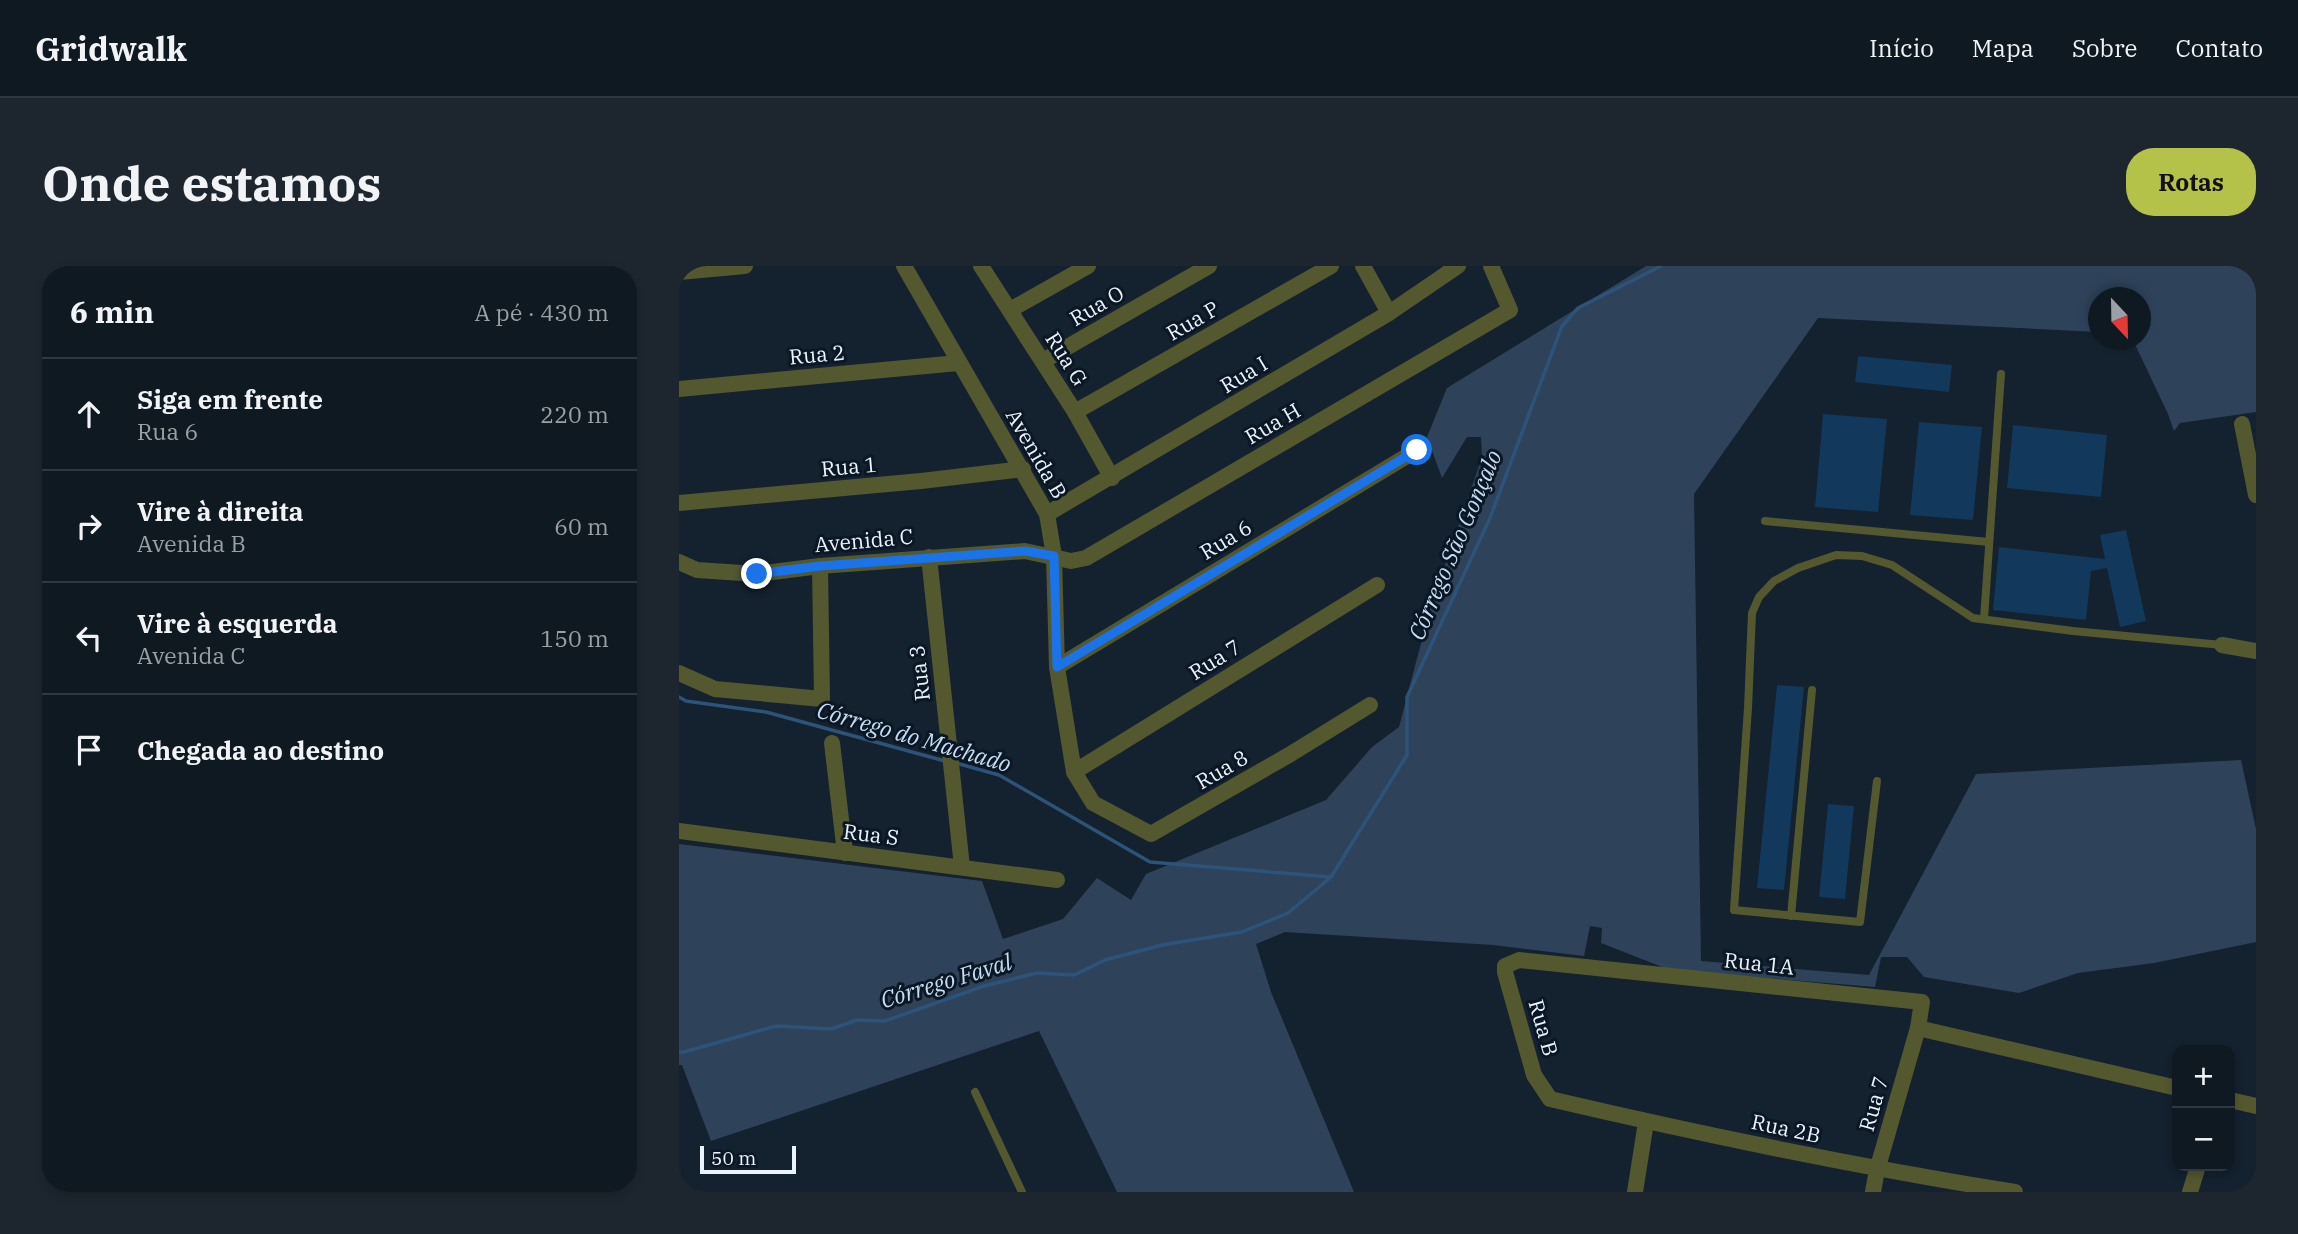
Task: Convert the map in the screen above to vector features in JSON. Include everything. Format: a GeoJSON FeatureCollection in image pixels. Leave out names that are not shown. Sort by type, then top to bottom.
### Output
{"type":"FeatureCollection","features":[{"type":"Feature","properties":{"kind":"street"},"geometry":{"type":"LineString","coordinates":[[679,272],[745,266]]}},
{"type":"Feature","properties":{"kind":"street","name":"Avenida B"},"geometry":{"type":"LineString","coordinates":[[904,266],[1047,514],[1054,556],[1057,667],[1074,772],[1093,803]]}},
{"type":"Feature","properties":{"kind":"street","name":"Rua G"},"geometry":{"type":"LineString","coordinates":[[981,266],[1075,412],[1112,478]]}},
{"type":"Feature","properties":{"kind":"street"},"geometry":{"type":"LineString","coordinates":[[1010,310],[1088,266]]}},
{"type":"Feature","properties":{"kind":"street","name":"Rua O"},"geometry":{"type":"LineString","coordinates":[[1043,361],[1209,266]]}},
{"type":"Feature","properties":{"kind":"street","name":"Rua P"},"geometry":{"type":"LineString","coordinates":[[1075,412],[1331,266]]}},
{"type":"Feature","properties":{"kind":"street"},"geometry":{"type":"LineString","coordinates":[[1363,266],[1389,313]]}},
{"type":"Feature","properties":{"kind":"street","name":"Rua I"},"geometry":{"type":"LineString","coordinates":[[1047,514],[1389,313],[1432,272],[1458,266]]}},
{"type":"Feature","properties":{"kind":"street","name":"Rua H"},"geometry":{"type":"LineString","coordinates":[[1054,556],[1071,561],[1086,558],[1510,310],[1491,266]]}},
{"type":"Feature","properties":{"kind":"street","name":"Rua 2"},"geometry":{"type":"LineString","coordinates":[[679,389],[958,363]]}},
{"type":"Feature","properties":{"kind":"street"},"geometry":{"type":"LineString","coordinates":[[2242,424],[2256,495]]}},
{"type":"Feature","properties":{"kind":"street","name":"Rua 6"},"geometry":{"type":"LineString","coordinates":[[1057,667],[1417,450]]}},
{"type":"Feature","properties":{"kind":"street","name":"Rua 1"},"geometry":{"type":"LineString","coordinates":[[679,503],[1023,469]]}},
{"type":"Feature","properties":{"kind":"street","name":"Avenida C"},"geometry":{"type":"LineString","coordinates":[[679,562],[697,570],[757,574],[820,566],[1025,551],[1054,556]]}},
{"type":"Feature","properties":{"kind":"street","name":"Rua 3"},"geometry":{"type":"LineString","coordinates":[[929,557],[962,867]]}},
{"type":"Feature","properties":{"kind":"street"},"geometry":{"type":"LineString","coordinates":[[679,673],[715,690],[822,699],[820,566]]}},
{"type":"Feature","properties":{"kind":"street","name":"Rua 7"},"geometry":{"type":"LineString","coordinates":[[1074,772],[1377,585]]}},
{"type":"Feature","properties":{"kind":"street"},"geometry":{"type":"LineString","coordinates":[[2222,645],[2256,650]]}},
{"type":"Feature","properties":{"kind":"street","name":"Rua 8"},"geometry":{"type":"LineString","coordinates":[[1093,803],[1151,834],[1370,705]]}},
{"type":"Feature","properties":{"kind":"street"},"geometry":{"type":"LineString","coordinates":[[832,743],[845,853]]}},
{"type":"Feature","properties":{"kind":"street","name":"Rua S"},"geometry":{"type":"LineString","coordinates":[[679,831],[1057,880]]}},
{"type":"Feature","properties":{"kind":"street","name":"Rua 1A"},"geometry":{"type":"LineString","coordinates":[[1505,965],[1520,960],[1922,1002]]}},
{"type":"Feature","properties":{"kind":"street","name":"Rua B"},"geometry":{"type":"LineString","coordinates":[[1505,965],[1534,1075],[1550,1099]]}},
{"type":"Feature","properties":{"kind":"street","name":"Rua 7"},"geometry":{"type":"LineString","coordinates":[[1873,1192],[1922,1002]]}},
{"type":"Feature","properties":{"kind":"street"},"geometry":{"type":"LineString","coordinates":[[1917,1028],[2172,1087]]}},
{"type":"Feature","properties":{"kind":"street","name":"Rua 2B"},"geometry":{"type":"LineString","coordinates":[[1550,1099],[1646,1122],[1877,1170],[2015,1192]]}},
{"type":"Feature","properties":{"kind":"street"},"geometry":{"type":"LineString","coordinates":[[2235,1101],[2256,1106]]}},
{"type":"Feature","properties":{"kind":"street"},"geometry":{"type":"LineString","coordinates":[[1635,1192],[1646,1122]]}},
{"type":"Feature","properties":{"kind":"street"},"geometry":{"type":"LineString","coordinates":[[2190,1192],[2196,1171]]}},
{"type":"Feature","properties":{"kind":"lane"},"geometry":{"type":"LineString","coordinates":[[1984,620],[2001,374]]}},
{"type":"Feature","properties":{"kind":"lane"},"geometry":{"type":"LineString","coordinates":[[1765,520],[1989,542]]}},
{"type":"Feature","properties":{"kind":"lane"},"geometry":{"type":"LineString","coordinates":[[1877,781],[1860,922],[1734,910],[1752,613],[1759,597],[1773,581],[1798,568],[1836,555],[1862,556],[1892,565],[1973,618],[2073,631],[2222,645]]}},
{"type":"Feature","properties":{"kind":"lane"},"geometry":{"type":"LineString","coordinates":[[1791,916],[1812,690]]}},
{"type":"Feature","properties":{"kind":"lane"},"geometry":{"type":"LineString","coordinates":[[975,1092],[1022,1192]]}},
{"type":"Feature","properties":{"kind":"shaded area"},"geometry":{"type":"Polygon","coordinates":[[[1646,266],[2256,266],[2256,412],[2180,423],[2174,431],[2138,350],[2151,350],[2151,287],[2088,287],[2088,332],[1818,318],[1694,494],[1701,961],[1869,975],[1976,774],[2241,760],[2256,829],[2256,942],[2154,963],[2078,973],[2019,993],[1924,977],[1907,957],[1881,957],[1875,987],[1670,970],[1601,943],[1602,928],[1590,926],[1584,956],[1493,945],[1285,932],[1256,944],[1271,992],[1354,1192],[1117,1192],[1039,1031],[711,1141],[682,1065],[679,1065],[679,844],[982,881],[1003,939],[1063,919],[1097,878],[1131,900],[1146,874],[1326,800],[1372,747],[1399,727],[1430,609],[1482,457],[1481,437],[1467,437],[1442,478],[1427,437],[1447,388],[1646,266]]]}},
{"type":"Feature","properties":{"kind":"building"},"geometry":{"type":"Polygon","coordinates":[[[1858,356],[1952,365],[1949,392],[1855,382],[1858,356]]]}},
{"type":"Feature","properties":{"kind":"building"},"geometry":{"type":"Polygon","coordinates":[[[1823,414],[1887,419],[1878,512],[1815,507],[1823,414]]]}},
{"type":"Feature","properties":{"kind":"building"},"geometry":{"type":"Polygon","coordinates":[[[1919,422],[1982,427],[1973,520],[1910,515],[1919,422]]]}},
{"type":"Feature","properties":{"kind":"building"},"geometry":{"type":"Polygon","coordinates":[[[2013,425],[2107,435],[2101,497],[2007,488],[2013,425]]]}},
{"type":"Feature","properties":{"kind":"building"},"geometry":{"type":"Polygon","coordinates":[[[2126,530],[2146,621],[2120,627],[2107,568],[2091,571],[2086,620],[1993,610],[1999,547],[2105,559],[2100,535],[2126,530]]]}},
{"type":"Feature","properties":{"kind":"building"},"geometry":{"type":"Polygon","coordinates":[[[1777,685],[1804,687],[1784,890],[1757,888],[1777,685]]]}},
{"type":"Feature","properties":{"kind":"building"},"geometry":{"type":"Polygon","coordinates":[[[1828,804],[1854,806],[1845,899],[1819,897],[1828,804]]]}},
{"type":"Feature","properties":{"kind":"waterway","name":"Córrego São Gonçalo"},"geometry":{"type":"LineString","coordinates":[[679,1052],[776,1026],[831,1029],[857,1020],[885,1021],[984,986],[1037,973],[1074,975],[1105,960],[1162,945],[1242,932],[1288,913],[1331,877],[1407,755],[1407,697],[1490,518],[1562,326],[1578,308],[1661,266]]}},
{"type":"Feature","properties":{"kind":"waterway","name":"Córrego do Machado"},"geometry":{"type":"LineString","coordinates":[[679,697],[686,701],[766,712],[945,761]]}},
{"type":"Feature","properties":{"kind":"waterway","name":"Córrego do Machado"},"geometry":{"type":"LineString","coordinates":[[956,763],[999,775],[1150,862],[1331,877]]}},
{"type":"Feature","properties":{"kind":"route"},"geometry":{"type":"LineString","coordinates":[[757,574],[820,566],[1025,551],[1054,556],[1057,667],[1417,450]]}},
{"type":"Feature","properties":{"kind":"water label","name":"Córrego Faval"},"geometry":{"type":"Point","coordinates":[946,981]}}]}
